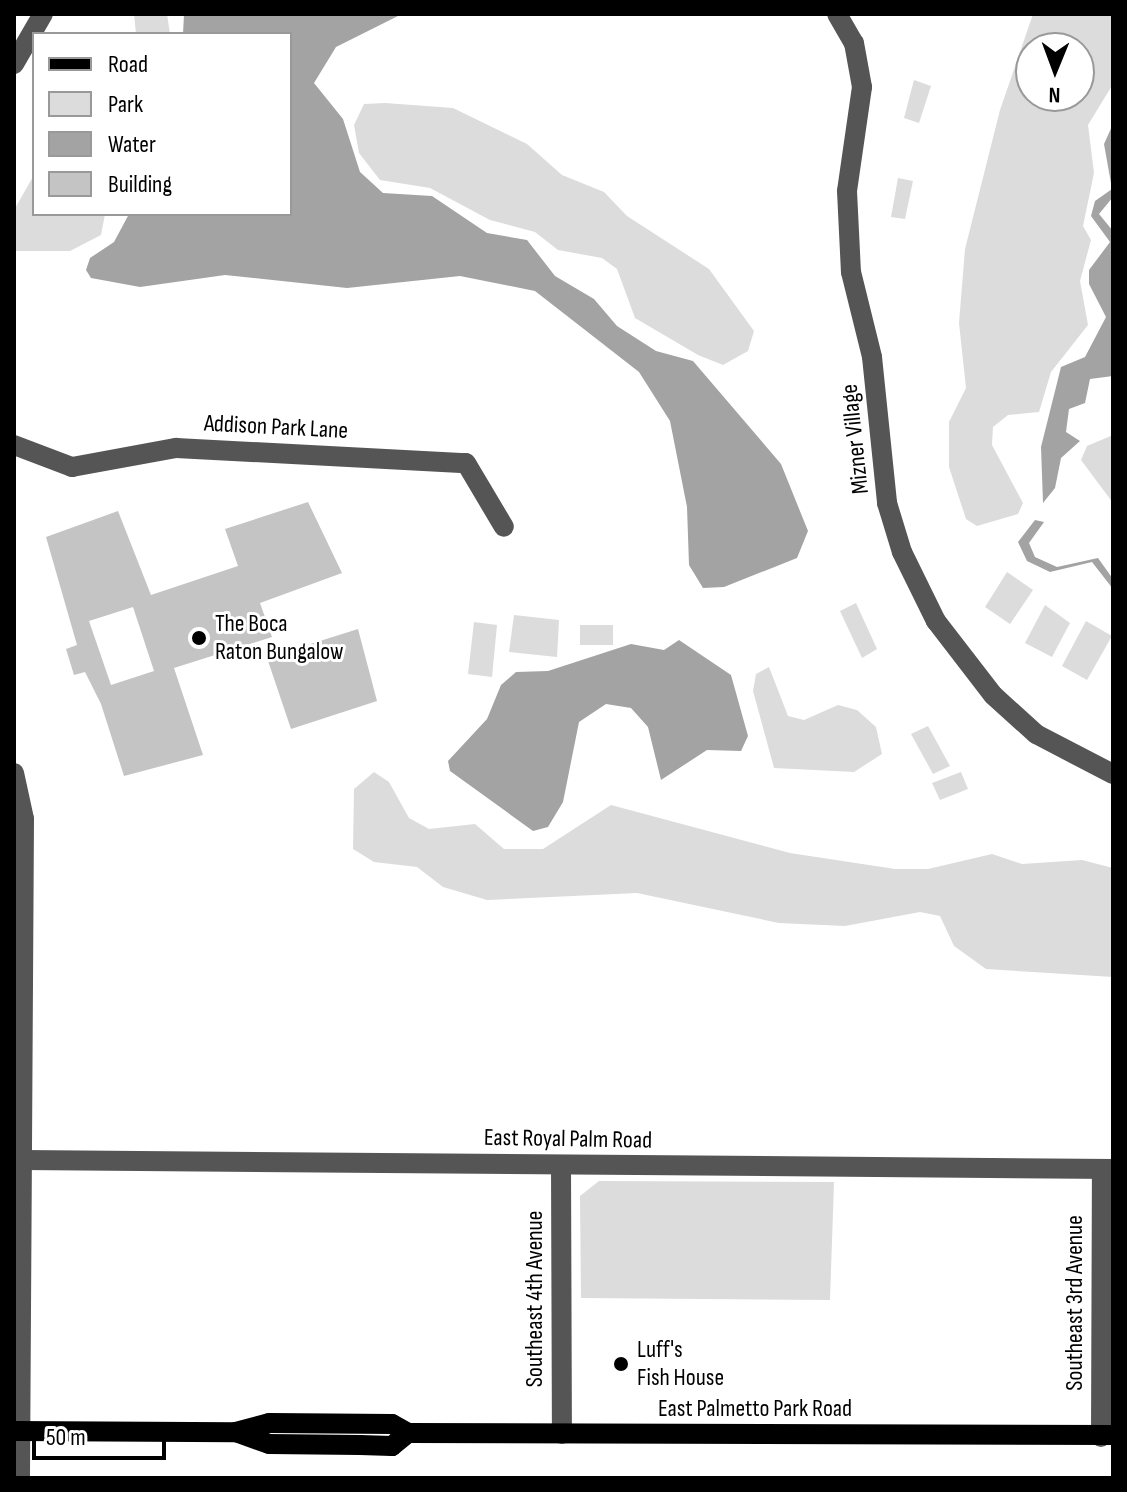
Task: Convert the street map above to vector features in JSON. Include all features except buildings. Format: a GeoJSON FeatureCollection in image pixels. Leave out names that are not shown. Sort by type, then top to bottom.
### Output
{"type":"FeatureCollection","features":[{"type":"Feature","properties":{"kind":"main road","name":"East Palmetto Park Road"},"geometry":{"type":"LineString","coordinates":[[17,1431],[236,1432],[269,1423],[336,1423],[392,1424],[408,1433],[1109,1437]]}},
{"type":"Feature","properties":{"kind":"street"},"geometry":{"type":"LineString","coordinates":[[33,32],[43,14]]}},
{"type":"Feature","properties":{"kind":"street","name":"Mizner Village"},"geometry":{"type":"LineString","coordinates":[[837,14],[854,43],[862,87],[847,191],[851,272],[872,357],[887,503],[902,552],[944,633],[993,695],[1036,734],[1113,774]]}},
{"type":"Feature","properties":{"kind":"street"},"geometry":{"type":"LineString","coordinates":[[14,64],[32,33]]}},
{"type":"Feature","properties":{"kind":"street","name":"Addison Park Lane"},"geometry":{"type":"LineString","coordinates":[[14,445],[72,467],[176,448],[466,463],[504,527]]}},
{"type":"Feature","properties":{"kind":"street"},"geometry":{"type":"LineString","coordinates":[[14,773],[24,819],[17,1431],[20,1478]]}},
{"type":"Feature","properties":{"kind":"street","name":"East Royal Palm Road"},"geometry":{"type":"LineString","coordinates":[[22,1160],[1107,1169]]}},
{"type":"Feature","properties":{"kind":"street","name":"Southeast 4th Avenue"},"geometry":{"type":"LineString","coordinates":[[561,1165],[562,1434]]}},
{"type":"Feature","properties":{"kind":"street","name":"Southeast 3rd Avenue"},"geometry":{"type":"LineString","coordinates":[[1107,1169],[1109,1437]]}},
{"type":"Feature","properties":{"kind":"green space"},"geometry":{"type":"Polygon","coordinates":[[[134,14],[167,14],[170,32],[136,32],[134,14]]]}},
{"type":"Feature","properties":{"kind":"green space"},"geometry":{"type":"Polygon","coordinates":[[[1033,14],[1113,14],[1113,84],[1088,125],[1094,173],[1083,226],[1091,240],[1080,281],[1088,325],[1051,372],[1039,412],[1008,415],[993,427],[992,445],[1023,503],[1018,514],[977,526],[966,519],[949,467],[949,422],[966,388],[959,323],[965,249],[1000,110],[1015,66],[1015,112],[1095,112],[1095,32],[1027,32],[1033,14]]]}},
{"type":"Feature","properties":{"kind":"green space"},"geometry":{"type":"Polygon","coordinates":[[[914,80],[931,86],[919,123],[904,118],[914,80]]]}},
{"type":"Feature","properties":{"kind":"green space"},"geometry":{"type":"Polygon","coordinates":[[[364,104],[453,108],[527,144],[562,175],[604,192],[627,216],[709,269],[754,331],[748,351],[723,365],[698,355],[635,318],[617,269],[602,258],[558,250],[535,232],[490,220],[430,188],[380,180],[359,153],[354,125],[364,104]]]}},
{"type":"Feature","properties":{"kind":"green space"},"geometry":{"type":"Polygon","coordinates":[[[32,178],[32,216],[105,216],[101,235],[70,251],[14,251],[14,210],[32,178]]]}},
{"type":"Feature","properties":{"kind":"green space"},"geometry":{"type":"Polygon","coordinates":[[[898,178],[913,181],[905,219],[891,217],[898,178]]]}},
{"type":"Feature","properties":{"kind":"green space"},"geometry":{"type":"Polygon","coordinates":[[[1113,435],[1113,503],[1081,460],[1087,446],[1113,435]]]}},
{"type":"Feature","properties":{"kind":"green space"},"geometry":{"type":"Polygon","coordinates":[[[1007,572],[1033,590],[1010,624],[985,607],[1007,572]]]}},
{"type":"Feature","properties":{"kind":"green space"},"geometry":{"type":"Polygon","coordinates":[[[856,603],[877,649],[862,658],[840,611],[856,603]]]}},
{"type":"Feature","properties":{"kind":"green space"},"geometry":{"type":"Polygon","coordinates":[[[1045,605],[1070,623],[1052,657],[1025,643],[1045,605]]]}},
{"type":"Feature","properties":{"kind":"green space"},"geometry":{"type":"Polygon","coordinates":[[[514,615],[559,620],[557,657],[509,652],[514,615]]]}},
{"type":"Feature","properties":{"kind":"green space"},"geometry":{"type":"Polygon","coordinates":[[[1086,621],[1112,636],[1087,680],[1062,666],[1086,621]]]}},
{"type":"Feature","properties":{"kind":"green space"},"geometry":{"type":"Polygon","coordinates":[[[474,622],[497,625],[492,677],[468,674],[474,622]]]}},
{"type":"Feature","properties":{"kind":"green space"},"geometry":{"type":"Polygon","coordinates":[[[580,625],[613,625],[613,645],[580,645],[580,625]]]}},
{"type":"Feature","properties":{"kind":"green space"},"geometry":{"type":"Polygon","coordinates":[[[769,667],[788,716],[804,720],[838,705],[857,710],[876,727],[882,754],[854,772],[774,768],[753,691],[756,674],[769,667]]]}},
{"type":"Feature","properties":{"kind":"green space"},"geometry":{"type":"Polygon","coordinates":[[[928,726],[950,766],[933,774],[911,734],[928,726]]]}},
{"type":"Feature","properties":{"kind":"green space"},"geometry":{"type":"Polygon","coordinates":[[[374,772],[389,782],[409,818],[429,829],[475,824],[504,849],[543,849],[611,805],[790,853],[895,869],[928,869],[992,854],[1022,864],[1082,860],[1113,868],[1113,977],[986,969],[954,946],[940,916],[920,912],[845,926],[779,923],[637,893],[487,900],[443,887],[417,867],[374,862],[353,849],[354,789],[374,772]]]}},
{"type":"Feature","properties":{"kind":"green space"},"geometry":{"type":"Polygon","coordinates":[[[961,772],[968,789],[940,800],[932,783],[961,772]]]}},
{"type":"Feature","properties":{"kind":"green space"},"geometry":{"type":"Polygon","coordinates":[[[599,1181],[834,1182],[830,1300],[581,1298],[580,1196],[599,1181]]]}},
{"type":"Feature","properties":{"kind":"water"},"geometry":{"type":"Polygon","coordinates":[[[184,14],[402,14],[336,47],[314,83],[343,119],[360,172],[383,193],[432,196],[487,233],[527,240],[555,276],[594,299],[617,326],[656,351],[693,361],[781,464],[808,531],[797,558],[724,587],[703,588],[689,565],[687,507],[670,421],[639,372],[535,291],[460,276],[347,288],[225,275],[140,287],[91,278],[86,270],[90,258],[114,242],[128,216],[292,216],[292,32],[183,32],[184,14]]]}},
{"type":"Feature","properties":{"kind":"water"},"geometry":{"type":"Polygon","coordinates":[[[1113,124],[1113,197],[1099,214],[1113,231],[1113,376],[1090,379],[1085,403],[1069,409],[1066,432],[1080,441],[1061,458],[1055,488],[1043,503],[1041,447],[1061,367],[1085,357],[1106,317],[1089,284],[1089,270],[1110,242],[1091,216],[1095,201],[1112,189],[1104,144],[1113,124]]]}},
{"type":"Feature","properties":{"kind":"water"},"geometry":{"type":"Polygon","coordinates":[[[1035,520],[1044,522],[1029,543],[1035,557],[1057,567],[1098,558],[1113,579],[1113,589],[1092,562],[1050,572],[1027,561],[1018,542],[1035,520]]]}},
{"type":"Feature","properties":{"kind":"water"},"geometry":{"type":"Polygon","coordinates":[[[679,640],[731,675],[748,736],[741,751],[707,750],[661,780],[648,727],[631,708],[606,704],[579,722],[563,802],[548,827],[533,831],[450,771],[448,761],[487,719],[501,685],[516,672],[548,671],[631,644],[664,650],[679,640]]]}},
{"type":"Feature","properties":{"kind":"place","name":"The Boca Raton Bungalow"},"geometry":{"type":"Point","coordinates":[199,638]}},
{"type":"Feature","properties":{"kind":"place","name":"Luff's Fish House"},"geometry":{"type":"Point","coordinates":[621,1364]}}]}
